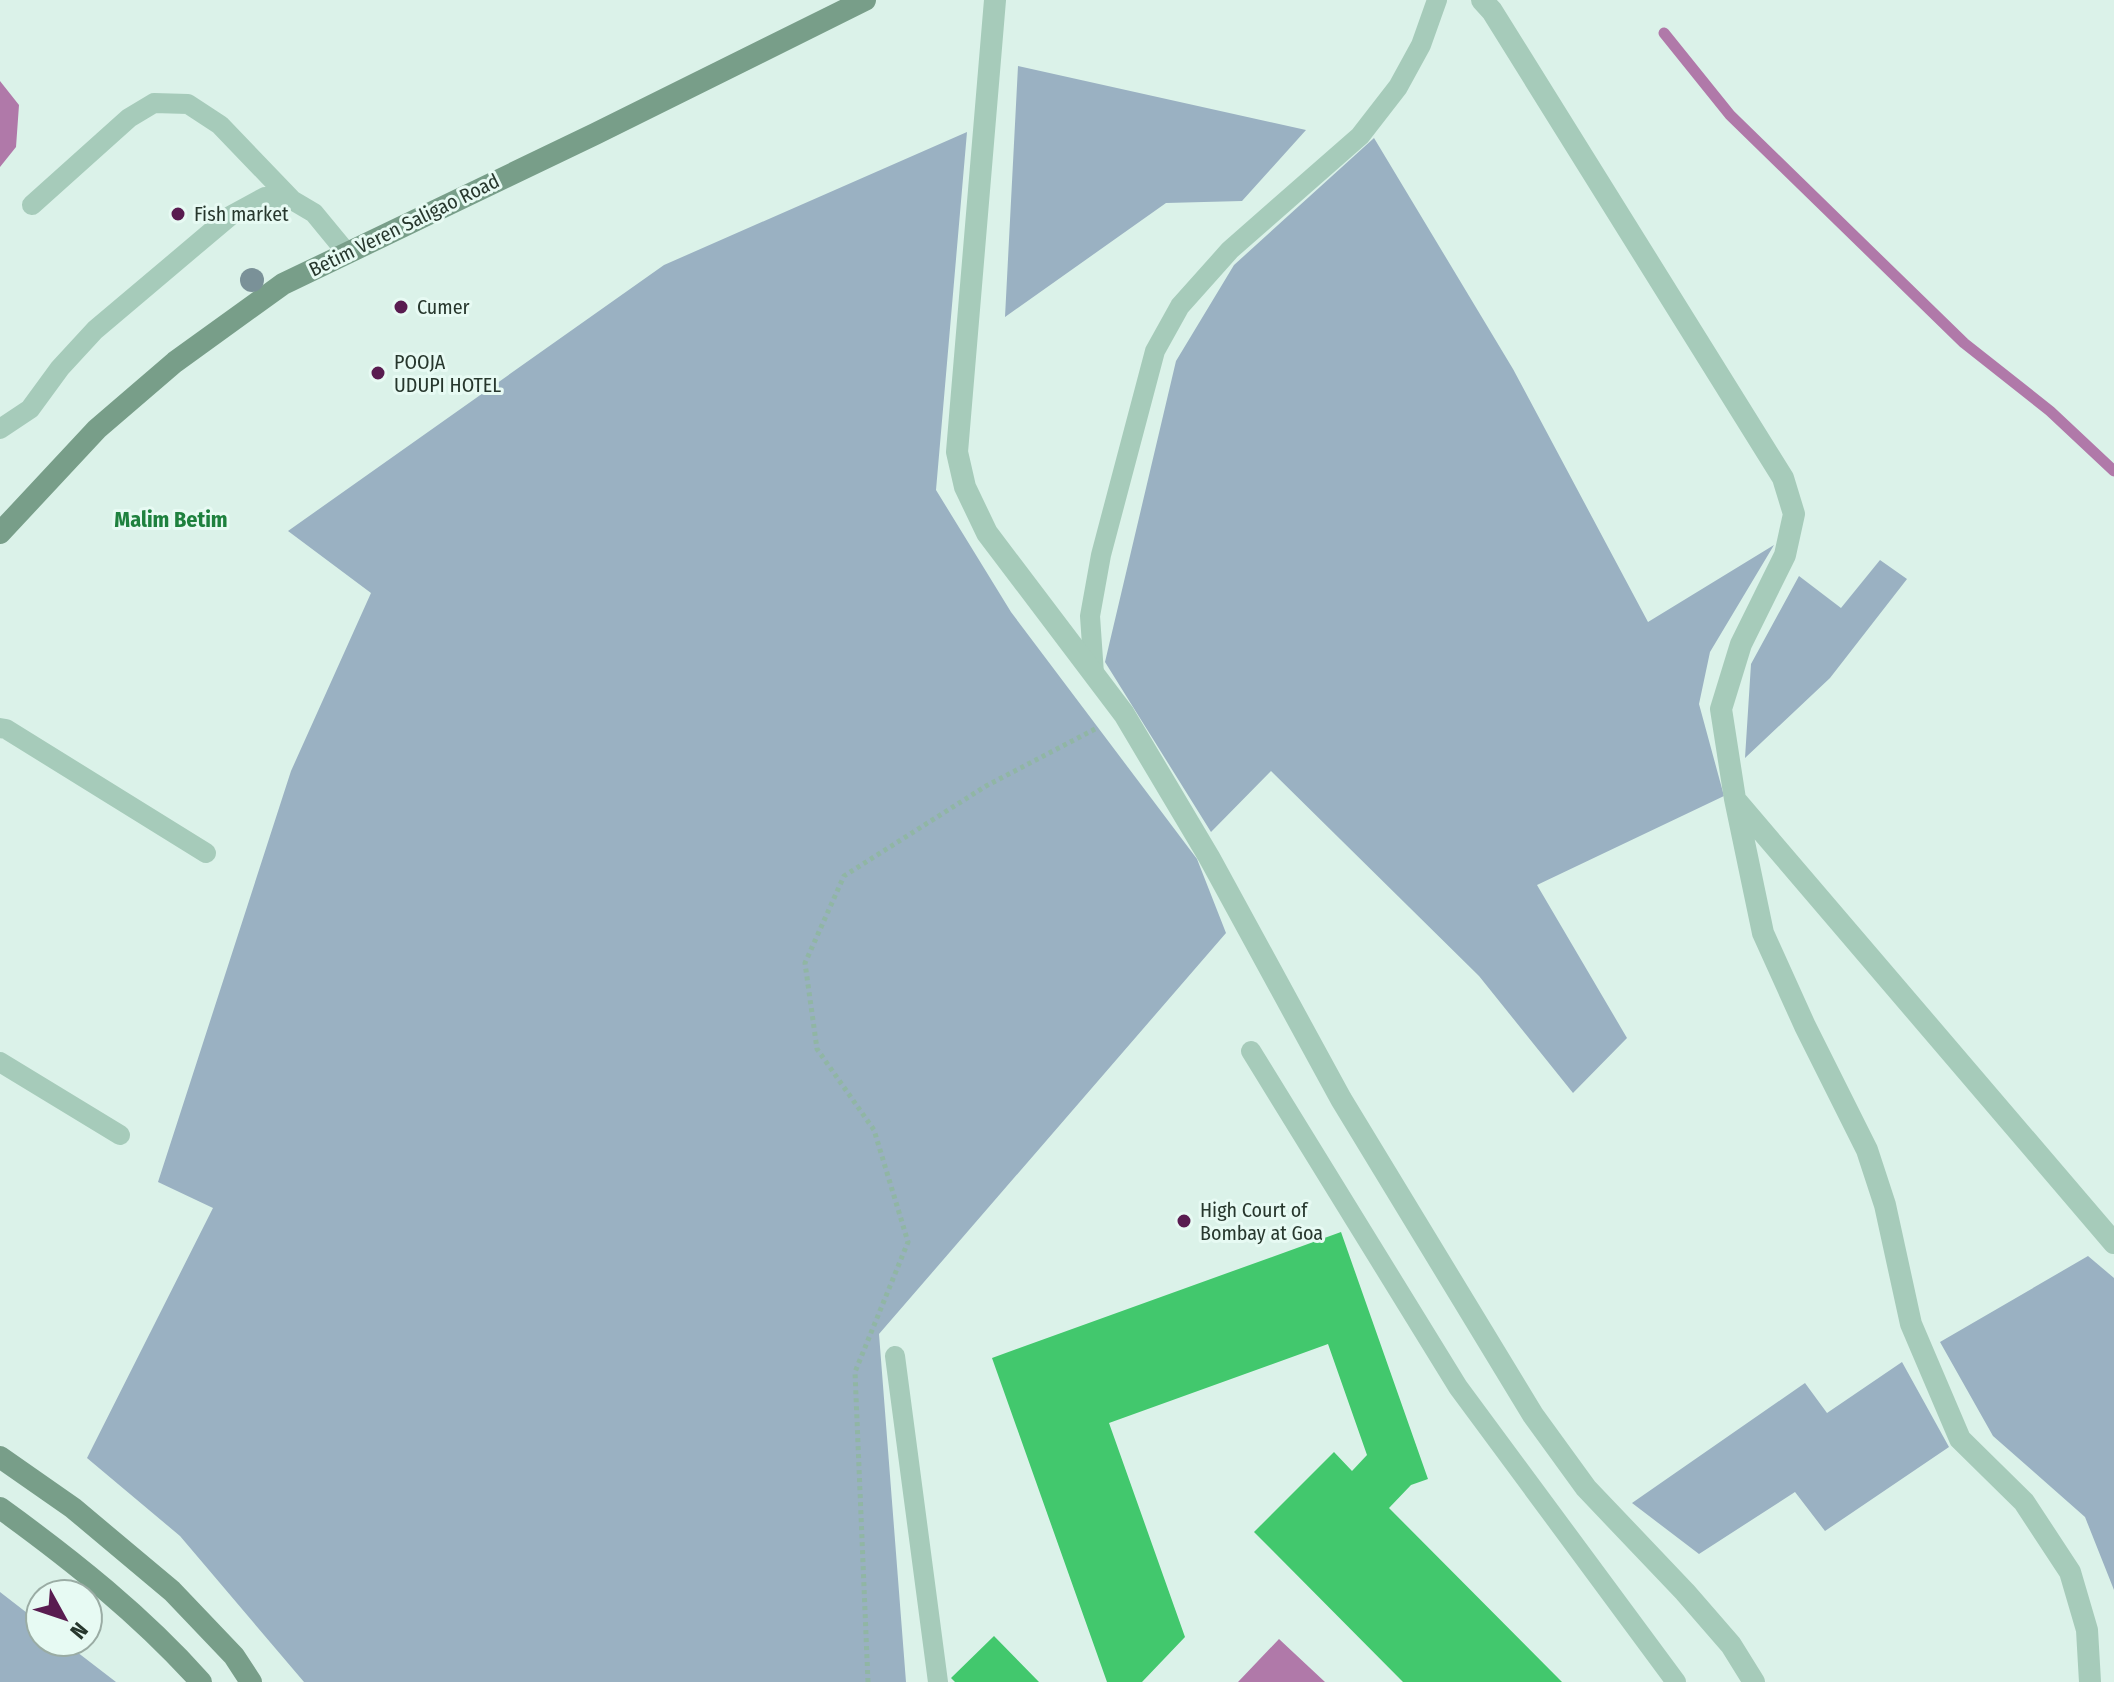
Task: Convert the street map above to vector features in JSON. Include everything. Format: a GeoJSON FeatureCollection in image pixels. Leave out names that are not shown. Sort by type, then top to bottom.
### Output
{"type":"FeatureCollection","features":[{"type":"Feature","properties":{"kind":"main road","name":"Betim Veren Saligao Road"},"geometry":{"type":"LineString","coordinates":[[0,533],[97,429],[175,362],[283,284],[865,0]]}},
{"type":"Feature","properties":{"kind":"main road"},"geometry":{"type":"LineString","coordinates":[[0,1457],[73,1508],[172,1591],[234,1656],[251,1682]]}},
{"type":"Feature","properties":{"kind":"main road"},"geometry":{"type":"LineString","coordinates":[[0,1508],[50,1544],[149,1626],[201,1682]]}},
{"type":"Feature","properties":{"kind":"street"},"geometry":{"type":"LineString","coordinates":[[995,0],[957,452],[965,487],[987,533],[1124,714],[1209,857],[1341,1099],[1533,1415],[1586,1488],[1731,1645],[1754,1682]]}},
{"type":"Feature","properties":{"kind":"street"},"geometry":{"type":"LineString","coordinates":[[1482,0],[1501,25],[1783,478],[1794,514],[1785,555],[1741,644],[1721,709],[1735,799],[1763,933],[1867,1150],[1885,1205],[1911,1324],[1960,1439],[2024,1502],[2070,1572],[2087,1630],[2090,1682]]}},
{"type":"Feature","properties":{"kind":"street"},"geometry":{"type":"LineString","coordinates":[[1735,799],[2114,1243]]}},
{"type":"Feature","properties":{"kind":"lane"},"geometry":{"type":"LineString","coordinates":[[1094,674],[1090,616],[1101,555],[1155,351],[1180,306],[1230,250],[1360,136],[1398,87],[1421,45],[1437,0]]}},
{"type":"Feature","properties":{"kind":"lane"},"geometry":{"type":"LineString","coordinates":[[32,205],[129,118],[154,103],[188,104],[220,125],[292,200],[314,213],[347,253]]}},
{"type":"Feature","properties":{"kind":"lane"},"geometry":{"type":"LineString","coordinates":[[0,429],[30,409],[60,368],[95,330],[230,216],[265,197],[292,200]]}},
{"type":"Feature","properties":{"kind":"lane"},"geometry":{"type":"LineString","coordinates":[[0,728],[206,853]]}},
{"type":"Feature","properties":{"kind":"lane"},"geometry":{"type":"LineString","coordinates":[[1251,1051],[1458,1387],[1676,1682]]}},
{"type":"Feature","properties":{"kind":"lane"},"geometry":{"type":"LineString","coordinates":[[0,1062],[120,1135]]}},
{"type":"Feature","properties":{"kind":"lane"},"geometry":{"type":"LineString","coordinates":[[895,1356],[938,1682]]}},
{"type":"Feature","properties":{"kind":"path"},"geometry":{"type":"LineString","coordinates":[[868,1682],[855,1372],[908,1242],[874,1130],[817,1049],[805,963],[844,876],[986,786],[1124,714]]}},
{"type":"Feature","properties":{"kind":"shaded area"},"geometry":{"type":"Polygon","coordinates":[[[1018,66],[1306,130],[1242,201],[1166,203],[1005,317],[1018,66]]]}},
{"type":"Feature","properties":{"kind":"shaded area"},"geometry":{"type":"Polygon","coordinates":[[[0,81],[19,105],[16,147],[0,167],[0,81]]]}},
{"type":"Feature","properties":{"kind":"shaded area"},"geometry":{"type":"Polygon","coordinates":[[[967,132],[936,490],[1011,612],[1197,859],[1226,933],[879,1334],[906,1682],[304,1682],[180,1536],[87,1458],[213,1208],[158,1182],[291,771],[371,593],[288,531],[664,265],[967,132]]]}},
{"type":"Feature","properties":{"kind":"shaded area"},"geometry":{"type":"Polygon","coordinates":[[[1374,138],[1513,369],[1648,622],[1774,545],[1710,652],[1699,704],[1724,796],[1537,885],[1627,1038],[1573,1093],[1479,976],[1271,771],[1211,832],[1105,662],[1176,361],[1234,265],[1374,138]]]}},
{"type":"Feature","properties":{"kind":"shaded area"},"geometry":{"type":"Polygon","coordinates":[[[1880,560],[1907,579],[1830,678],[1745,758],[1751,664],[1799,576],[1841,608],[1880,560]]]}},
{"type":"Feature","properties":{"kind":"shaded area"},"geometry":{"type":"Polygon","coordinates":[[[2088,1256],[2114,1278],[2114,1590],[2085,1517],[1993,1436],[1940,1342],[2088,1256]]]}},
{"type":"Feature","properties":{"kind":"shaded area"},"geometry":{"type":"Polygon","coordinates":[[[1902,1362],[1949,1447],[1825,1531],[1795,1492],[1699,1554],[1632,1503],[1805,1383],[1827,1413],[1902,1362]]]}},
{"type":"Feature","properties":{"kind":"shaded area"},"geometry":{"type":"Polygon","coordinates":[[[0,1592],[24,1611],[24,1658],[85,1658],[116,1682],[0,1682],[0,1592]]]}},
{"type":"Feature","properties":{"kind":"shaded area"},"geometry":{"type":"Polygon","coordinates":[[[1279,1639],[1325,1682],[1238,1682],[1279,1639]]]}},
{"type":"Feature","properties":{"kind":"building"},"geometry":{"type":"Polygon","coordinates":[[[1341,1232],[1428,1479],[1411,1485],[1389,1508],[1562,1682],[1403,1682],[1254,1532],[1334,1452],[1352,1471],[1367,1455],[1328,1344],[1109,1423],[1185,1637],[1142,1682],[1107,1682],[992,1358],[1341,1232]]]}},
{"type":"Feature","properties":{"kind":"building"},"geometry":{"type":"Polygon","coordinates":[[[994,1636],[1039,1682],[955,1682],[951,1678],[994,1636]]]}},
{"type":"Feature","properties":{"kind":"waterway"},"geometry":{"type":"LineString","coordinates":[[1664,33],[1730,115],[1964,343],[2050,411],[2114,471]]}},
{"type":"Feature","properties":{"kind":"place","name":"Fish market"},"geometry":{"type":"Point","coordinates":[178,214]}},
{"type":"Feature","properties":{"kind":"place","name":"Cumer"},"geometry":{"type":"Point","coordinates":[401,307]}},
{"type":"Feature","properties":{"kind":"place","name":"POOJA UDUPI HOTEL"},"geometry":{"type":"Point","coordinates":[378,373]}},
{"type":"Feature","properties":{"kind":"place","name":"High Court of Bombay at Goa"},"geometry":{"type":"Point","coordinates":[1184,1221]}},
{"type":"Feature","properties":{"kind":"district","name":"Malim Betim"},"geometry":{"type":"Point","coordinates":[171,519]}}]}
